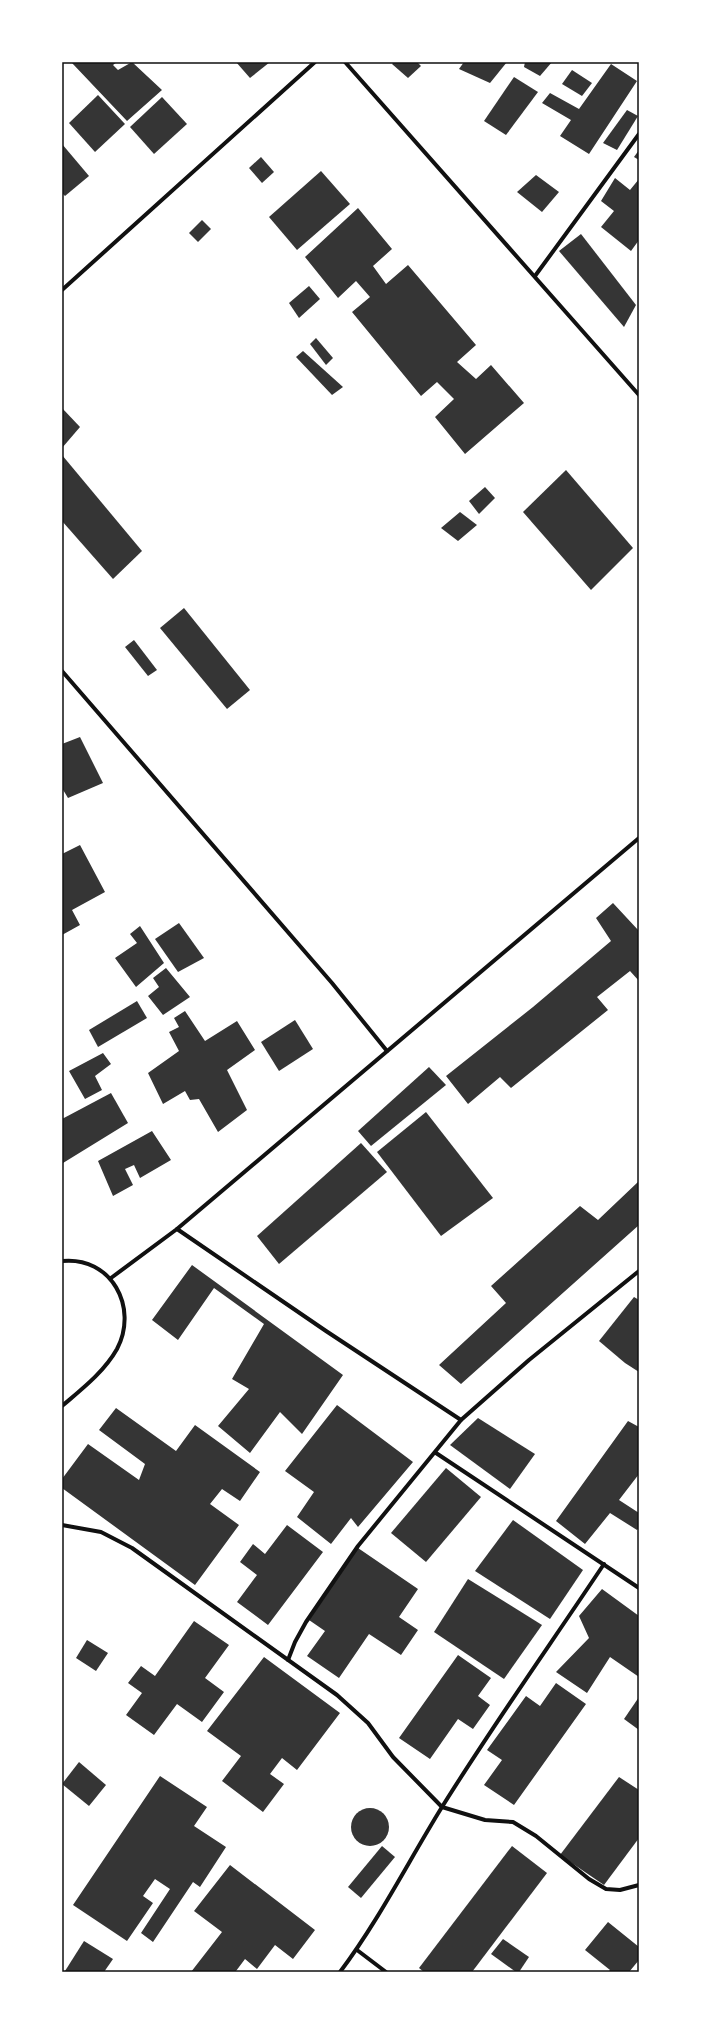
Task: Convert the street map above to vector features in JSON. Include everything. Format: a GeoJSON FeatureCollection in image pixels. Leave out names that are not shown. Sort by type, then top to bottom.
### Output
{"type":"FeatureCollection","features":[{"type":"Feature","properties":{"kind":"street"},"geometry":{"type":"LineString","coordinates":[[62,290],[315,62]]}},
{"type":"Feature","properties":{"kind":"street"},"geometry":{"type":"LineString","coordinates":[[345,62],[639,395]]}},
{"type":"Feature","properties":{"kind":"street"},"geometry":{"type":"LineString","coordinates":[[535,276],[639,134]]}},
{"type":"Feature","properties":{"kind":"street"},"geometry":{"type":"LineString","coordinates":[[62,671],[332,984],[387,1051]]}},
{"type":"Feature","properties":{"kind":"street"},"geometry":{"type":"LineString","coordinates":[[111,1278],[177,1228],[639,838]]}},
{"type":"Feature","properties":{"kind":"street"},"geometry":{"type":"LineString","coordinates":[[177,1228],[326,1331],[461,1420]]}},
{"type":"Feature","properties":{"kind":"street"},"geometry":{"type":"LineString","coordinates":[[62,1261],[80,1261],[89,1264],[101,1269],[111,1278],[123,1303],[124,1318],[117,1348],[107,1363],[88,1384],[62,1406]]}},
{"type":"Feature","properties":{"kind":"street"},"geometry":{"type":"LineString","coordinates":[[288,1660],[295,1642],[306,1622],[358,1546],[436,1453],[461,1420],[528,1360],[639,1271]]}},
{"type":"Feature","properties":{"kind":"street"},"geometry":{"type":"LineString","coordinates":[[436,1453],[639,1588]]}},
{"type":"Feature","properties":{"kind":"street"},"geometry":{"type":"LineString","coordinates":[[62,1525],[101,1532],[132,1548],[338,1695],[368,1723],[393,1757],[442,1807],[485,1820],[513,1822],[536,1836],[589,1879],[606,1889],[620,1890],[639,1885]]}},
{"type":"Feature","properties":{"kind":"street"},"geometry":{"type":"LineString","coordinates":[[340,1972],[397,1886],[442,1807],[604,1564]]}},
{"type":"Feature","properties":{"kind":"street"},"geometry":{"type":"LineString","coordinates":[[356,1950],[386,1972]]}},
{"type":"Feature","properties":{"kind":"building"},"geometry":{"type":"Polygon","coordinates":[[[117,62],[113,65],[118,70],[132,62],[162,90],[127,121],[72,63],[117,62]]]}},
{"type":"Feature","properties":{"kind":"building"},"geometry":{"type":"Polygon","coordinates":[[[236,62],[270,62],[250,78],[236,62]]]}},
{"type":"Feature","properties":{"kind":"building"},"geometry":{"type":"Polygon","coordinates":[[[394,62],[417,62],[421,66],[408,78],[392,64],[394,62]]]}},
{"type":"Feature","properties":{"kind":"building"},"geometry":{"type":"Polygon","coordinates":[[[464,62],[507,62],[490,83],[459,69],[464,62]]]}},
{"type":"Feature","properties":{"kind":"building"},"geometry":{"type":"Polygon","coordinates":[[[525,62],[552,62],[540,76],[524,67],[525,62]]]}},
{"type":"Feature","properties":{"kind":"building"},"geometry":{"type":"Polygon","coordinates":[[[611,64],[637,81],[589,154],[560,136],[571,120],[542,103],[550,93],[579,109],[611,64]]]}},
{"type":"Feature","properties":{"kind":"building"},"geometry":{"type":"Polygon","coordinates":[[[572,70],[592,83],[582,96],[562,84],[572,70]]]}},
{"type":"Feature","properties":{"kind":"building"},"geometry":{"type":"Polygon","coordinates":[[[514,77],[538,92],[506,135],[484,121],[514,77]]]}},
{"type":"Feature","properties":{"kind":"building"},"geometry":{"type":"Polygon","coordinates":[[[98,95],[125,124],[95,152],[69,123],[98,95]]]}},
{"type":"Feature","properties":{"kind":"building"},"geometry":{"type":"Polygon","coordinates":[[[162,97],[187,124],[154,154],[130,127],[162,97]]]}},
{"type":"Feature","properties":{"kind":"building"},"geometry":{"type":"Polygon","coordinates":[[[627,110],[638,116],[617,150],[603,143],[627,110]]]}},
{"type":"Feature","properties":{"kind":"building"},"geometry":{"type":"Polygon","coordinates":[[[62,144],[89,176],[65,196],[62,193],[62,144]]]}},
{"type":"Feature","properties":{"kind":"building"},"geometry":{"type":"Polygon","coordinates":[[[639,150],[639,160],[634,157],[639,150]]]}},
{"type":"Feature","properties":{"kind":"building"},"geometry":{"type":"Polygon","coordinates":[[[261,157],[274,172],[262,183],[249,168],[261,157]]]}},
{"type":"Feature","properties":{"kind":"building"},"geometry":{"type":"Polygon","coordinates":[[[321,171],[350,204],[297,250],[269,217],[321,171]]]}},
{"type":"Feature","properties":{"kind":"building"},"geometry":{"type":"Polygon","coordinates":[[[536,175],[559,192],[542,212],[517,192],[536,175]]]}},
{"type":"Feature","properties":{"kind":"building"},"geometry":{"type":"Polygon","coordinates":[[[615,178],[630,190],[639,179],[639,240],[631,251],[601,227],[614,211],[601,201],[615,178]]]}},
{"type":"Feature","properties":{"kind":"building"},"geometry":{"type":"Polygon","coordinates":[[[358,208],[392,249],[373,266],[386,284],[408,265],[476,345],[457,362],[476,379],[491,365],[524,403],[465,454],[435,417],[454,399],[437,382],[421,396],[352,312],[370,297],[356,281],[338,298],[305,257],[358,208]]]}},
{"type":"Feature","properties":{"kind":"building"},"geometry":{"type":"Polygon","coordinates":[[[202,220],[211,229],[198,242],[189,233],[202,220]]]}},
{"type":"Feature","properties":{"kind":"building"},"geometry":{"type":"Polygon","coordinates":[[[581,234],[636,305],[624,327],[559,251],[581,234]]]}},
{"type":"Feature","properties":{"kind":"building"},"geometry":{"type":"Polygon","coordinates":[[[309,286],[320,299],[299,318],[289,303],[309,286]]]}},
{"type":"Feature","properties":{"kind":"building"},"geometry":{"type":"Polygon","coordinates":[[[316,338],[333,358],[326,365],[310,344],[316,338]]]}},
{"type":"Feature","properties":{"kind":"building"},"geometry":{"type":"Polygon","coordinates":[[[303,351],[343,387],[332,395],[296,357],[303,351]]]}},
{"type":"Feature","properties":{"kind":"building"},"geometry":{"type":"Polygon","coordinates":[[[62,408],[80,427],[62,448],[62,408]]]}},
{"type":"Feature","properties":{"kind":"building"},"geometry":{"type":"Polygon","coordinates":[[[62,455],[142,551],[113,579],[62,521],[62,455]]]}},
{"type":"Feature","properties":{"kind":"building"},"geometry":{"type":"Polygon","coordinates":[[[566,470],[633,548],[591,590],[523,512],[566,470]]]}},
{"type":"Feature","properties":{"kind":"building"},"geometry":{"type":"Polygon","coordinates":[[[485,487],[495,498],[479,514],[469,501],[485,487]]]}},
{"type":"Feature","properties":{"kind":"building"},"geometry":{"type":"Polygon","coordinates":[[[460,512],[477,525],[458,541],[441,528],[460,512]]]}},
{"type":"Feature","properties":{"kind":"building"},"geometry":{"type":"Polygon","coordinates":[[[184,608],[250,690],[227,709],[160,628],[184,608]]]}},
{"type":"Feature","properties":{"kind":"building"},"geometry":{"type":"Polygon","coordinates":[[[134,640],[157,670],[148,676],[125,647],[134,640]]]}},
{"type":"Feature","properties":{"kind":"building"},"geometry":{"type":"Polygon","coordinates":[[[80,737],[103,783],[68,798],[62,788],[62,744],[80,737]]]}},
{"type":"Feature","properties":{"kind":"building"},"geometry":{"type":"Polygon","coordinates":[[[80,845],[105,892],[72,910],[80,925],[62,935],[62,854],[80,845]]]}},
{"type":"Feature","properties":{"kind":"building"},"geometry":{"type":"Polygon","coordinates":[[[613,903],[639,931],[639,981],[630,971],[597,997],[608,1010],[511,1088],[500,1077],[468,1104],[446,1076],[533,1007],[611,941],[596,918],[613,903]]]}},
{"type":"Feature","properties":{"kind":"building"},"geometry":{"type":"Polygon","coordinates":[[[179,923],[204,958],[178,972],[155,939],[179,923]]]}},
{"type":"Feature","properties":{"kind":"building"},"geometry":{"type":"Polygon","coordinates":[[[140,926],[164,963],[136,987],[115,958],[137,943],[130,934],[140,926]]]}},
{"type":"Feature","properties":{"kind":"building"},"geometry":{"type":"Polygon","coordinates":[[[166,968],[190,997],[163,1015],[148,996],[159,987],[153,978],[166,968]]]}},
{"type":"Feature","properties":{"kind":"building"},"geometry":{"type":"Polygon","coordinates":[[[137,1001],[147,1018],[98,1047],[89,1030],[137,1001]]]}},
{"type":"Feature","properties":{"kind":"building"},"geometry":{"type":"Polygon","coordinates":[[[185,1011],[205,1041],[237,1021],[255,1050],[227,1070],[247,1110],[218,1132],[199,1099],[190,1100],[185,1091],[163,1104],[148,1073],[179,1051],[169,1032],[179,1027],[174,1018],[185,1011]]]}},
{"type":"Feature","properties":{"kind":"building"},"geometry":{"type":"Polygon","coordinates":[[[295,1020],[313,1049],[279,1071],[261,1042],[295,1020]]]}},
{"type":"Feature","properties":{"kind":"building"},"geometry":{"type":"Polygon","coordinates":[[[103,1053],[111,1064],[95,1076],[102,1090],[85,1099],[69,1071],[103,1053]]]}},
{"type":"Feature","properties":{"kind":"building"},"geometry":{"type":"Polygon","coordinates":[[[429,1067],[446,1085],[371,1146],[358,1131],[429,1067]]]}},
{"type":"Feature","properties":{"kind":"building"},"geometry":{"type":"Polygon","coordinates":[[[111,1093],[128,1123],[63,1163],[62,1119],[111,1093]]]}},
{"type":"Feature","properties":{"kind":"building"},"geometry":{"type":"Polygon","coordinates":[[[426,1112],[493,1198],[441,1236],[377,1152],[426,1112]]]}},
{"type":"Feature","properties":{"kind":"building"},"geometry":{"type":"Polygon","coordinates":[[[152,1131],[171,1160],[140,1178],[134,1165],[125,1169],[133,1185],[113,1196],[98,1161],[152,1131]]]}},
{"type":"Feature","properties":{"kind":"building"},"geometry":{"type":"Polygon","coordinates":[[[361,1143],[387,1172],[279,1264],[257,1236],[361,1143]]]}},
{"type":"Feature","properties":{"kind":"building"},"geometry":{"type":"Polygon","coordinates":[[[639,1181],[639,1225],[461,1384],[439,1365],[506,1303],[491,1286],[580,1206],[598,1220],[639,1181]]]}},
{"type":"Feature","properties":{"kind":"building"},"geometry":{"type":"Polygon","coordinates":[[[192,1265],[343,1375],[302,1434],[280,1412],[250,1453],[218,1426],[249,1389],[232,1379],[264,1324],[214,1288],[178,1340],[152,1320],[192,1265]]]}},
{"type":"Feature","properties":{"kind":"building"},"geometry":{"type":"Polygon","coordinates":[[[634,1297],[639,1300],[639,1372],[625,1363],[599,1341],[634,1297]]]}},
{"type":"Feature","properties":{"kind":"building"},"geometry":{"type":"Polygon","coordinates":[[[337,1405],[413,1462],[358,1527],[351,1518],[331,1544],[297,1517],[314,1492],[285,1471],[337,1405]]]}},
{"type":"Feature","properties":{"kind":"building"},"geometry":{"type":"Polygon","coordinates":[[[116,1408],[176,1451],[195,1425],[260,1472],[240,1501],[222,1489],[210,1504],[239,1525],[195,1585],[62,1488],[62,1479],[88,1444],[139,1480],[145,1464],[99,1430],[116,1408]]]}},
{"type":"Feature","properties":{"kind":"building"},"geometry":{"type":"Polygon","coordinates":[[[478,1418],[535,1454],[510,1489],[450,1445],[478,1418]]]}},
{"type":"Feature","properties":{"kind":"building"},"geometry":{"type":"Polygon","coordinates":[[[628,1421],[639,1427],[639,1474],[619,1500],[639,1513],[639,1528],[637,1530],[610,1513],[585,1544],[556,1521],[628,1421]]]}},
{"type":"Feature","properties":{"kind":"building"},"geometry":{"type":"Polygon","coordinates":[[[446,1468],[481,1497],[426,1562],[391,1533],[446,1468]]]}},
{"type":"Feature","properties":{"kind":"building"},"geometry":{"type":"Polygon","coordinates":[[[513,1520],[583,1570],[550,1619],[475,1571],[513,1520]]]}},
{"type":"Feature","properties":{"kind":"building"},"geometry":{"type":"Polygon","coordinates":[[[287,1525],[323,1552],[268,1625],[237,1602],[257,1575],[240,1562],[253,1544],[265,1554],[287,1525]]]}},
{"type":"Feature","properties":{"kind":"building"},"geometry":{"type":"Polygon","coordinates":[[[358,1548],[418,1589],[399,1617],[418,1630],[401,1655],[369,1634],[339,1678],[307,1656],[325,1631],[309,1620],[358,1548]]]}},
{"type":"Feature","properties":{"kind":"building"},"geometry":{"type":"Polygon","coordinates":[[[468,1579],[542,1625],[504,1679],[434,1632],[468,1579]]]}},
{"type":"Feature","properties":{"kind":"building"},"geometry":{"type":"Polygon","coordinates":[[[602,1589],[639,1616],[639,1677],[610,1657],[587,1693],[556,1672],[589,1638],[579,1616],[602,1589]]]}},
{"type":"Feature","properties":{"kind":"building"},"geometry":{"type":"Polygon","coordinates":[[[194,1621],[229,1645],[205,1678],[224,1692],[202,1722],[177,1704],[154,1735],[126,1715],[142,1693],[128,1683],[141,1666],[155,1676],[194,1621]]]}},
{"type":"Feature","properties":{"kind":"building"},"geometry":{"type":"Polygon","coordinates":[[[87,1640],[108,1653],[96,1671],[76,1658],[87,1640]]]}},
{"type":"Feature","properties":{"kind":"building"},"geometry":{"type":"Polygon","coordinates":[[[458,1655],[491,1678],[478,1696],[490,1705],[473,1729],[458,1719],[430,1759],[399,1738],[458,1655]]]}},
{"type":"Feature","properties":{"kind":"building"},"geometry":{"type":"Polygon","coordinates":[[[264,1657],[340,1713],[297,1770],[282,1758],[270,1774],[284,1784],[263,1812],[222,1781],[241,1756],[207,1731],[264,1657]]]}},
{"type":"Feature","properties":{"kind":"building"},"geometry":{"type":"Polygon","coordinates":[[[556,1683],[586,1704],[514,1805],[484,1785],[502,1760],[487,1750],[526,1696],[540,1706],[556,1683]]]}},
{"type":"Feature","properties":{"kind":"building"},"geometry":{"type":"Polygon","coordinates":[[[639,1697],[639,1730],[624,1719],[639,1697]]]}},
{"type":"Feature","properties":{"kind":"building"},"geometry":{"type":"Polygon","coordinates":[[[79,1762],[106,1785],[89,1806],[62,1784],[79,1762]]]}},
{"type":"Feature","properties":{"kind":"building"},"geometry":{"type":"Polygon","coordinates":[[[160,1776],[207,1807],[194,1826],[226,1847],[200,1887],[193,1882],[153,1942],[141,1933],[170,1889],[155,1879],[143,1896],[153,1903],[127,1941],[73,1905],[160,1776]]]}},
{"type":"Feature","properties":{"kind":"building"},"geometry":{"type":"Polygon","coordinates":[[[619,1777],[639,1790],[639,1838],[604,1885],[560,1855],[619,1777]]]}},
{"type":"Feature","properties":{"kind":"building"},"geometry":{"type":"Polygon","coordinates":[[[370,1808],[380,1811],[386,1817],[389,1827],[386,1837],[380,1843],[370,1846],[360,1843],[354,1837],[351,1827],[354,1817],[360,1811],[370,1808]]]}},
{"type":"Feature","properties":{"kind":"building"},"geometry":{"type":"Polygon","coordinates":[[[382,1846],[395,1857],[361,1898],[348,1887],[382,1846]]]}},
{"type":"Feature","properties":{"kind":"building"},"geometry":{"type":"Polygon","coordinates":[[[512,1846],[547,1873],[472,1972],[424,1972],[419,1968],[512,1846]]]}},
{"type":"Feature","properties":{"kind":"building"},"geometry":{"type":"Polygon","coordinates":[[[230,1865],[315,1930],[293,1959],[275,1945],[257,1969],[245,1959],[236,1971],[237,1972],[191,1972],[222,1932],[194,1911],[230,1865]]]}},
{"type":"Feature","properties":{"kind":"building"},"geometry":{"type":"Polygon","coordinates":[[[608,1922],[639,1947],[639,1960],[629,1972],[608,1972],[610,1970],[585,1950],[608,1922]]]}},
{"type":"Feature","properties":{"kind":"building"},"geometry":{"type":"Polygon","coordinates":[[[503,1939],[529,1957],[519,1972],[516,1972],[491,1954],[503,1939]]]}},
{"type":"Feature","properties":{"kind":"building"},"geometry":{"type":"Polygon","coordinates":[[[84,1941],[113,1959],[104,1972],[65,1971],[84,1941]]]}}]}
